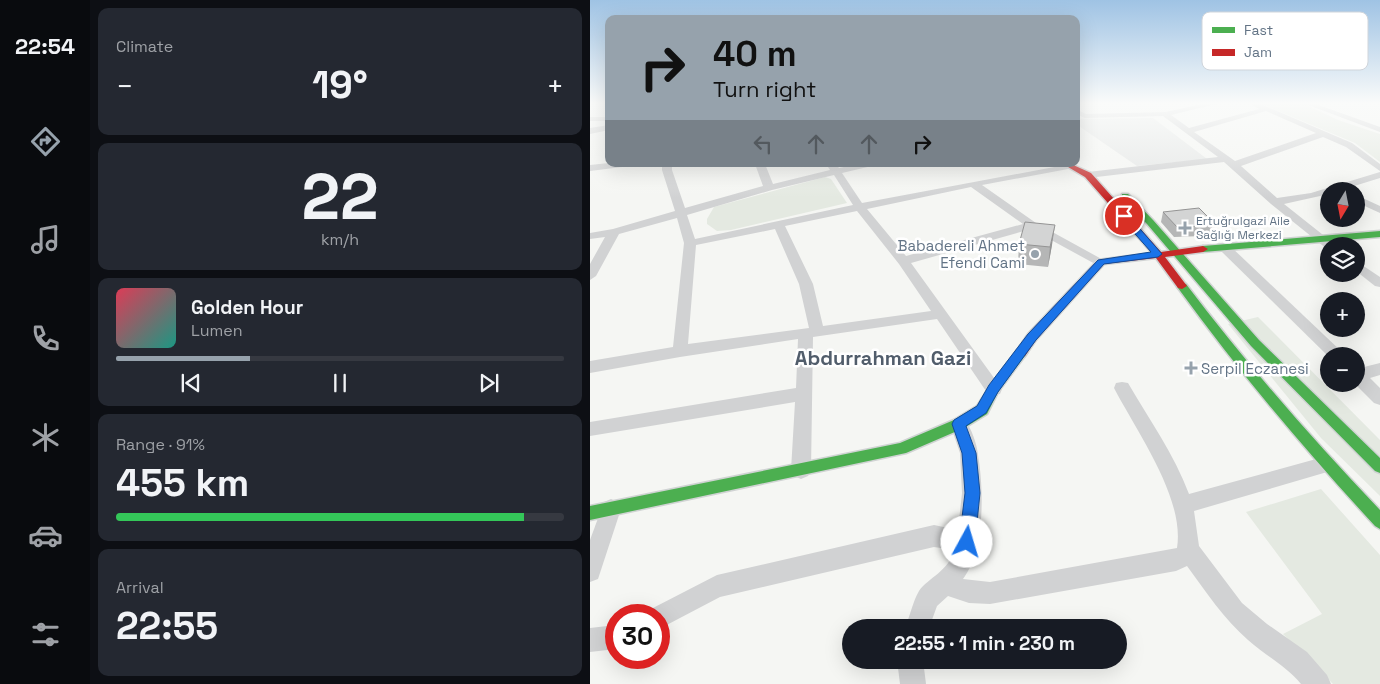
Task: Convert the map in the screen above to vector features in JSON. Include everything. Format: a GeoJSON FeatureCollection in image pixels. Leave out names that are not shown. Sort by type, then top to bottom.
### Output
{"type":"FeatureCollection","features":[{"type":"Feature","properties":{"kind":"street"},"geometry":{"type":"LineString","coordinates":[[1193,135],[1230,162],[1275,202],[1320,238]]}},
{"type":"Feature","properties":{"kind":"street"},"geometry":{"type":"LineString","coordinates":[[1071,167],[1088,175],[1110,181],[1230,162],[1319,135]]}},
{"type":"Feature","properties":{"kind":"street"},"geometry":{"type":"LineString","coordinates":[[1324,135],[1349,145],[1380,168]]}},
{"type":"Feature","properties":{"kind":"street"},"geometry":{"type":"LineString","coordinates":[[1080,159],[1110,181],[1150,222],[1174,252],[1255,343],[1380,467]]}},
{"type":"Feature","properties":{"kind":"street"},"geometry":{"type":"LineString","coordinates":[[590,168],[604,166]]}},
{"type":"Feature","properties":{"kind":"street"},"geometry":{"type":"LineString","coordinates":[[668,167],[690,243],[680,351]]}},
{"type":"Feature","properties":{"kind":"street"},"geometry":{"type":"LineString","coordinates":[[761,167],[769,188]]}},
{"type":"Feature","properties":{"kind":"street"},"geometry":{"type":"LineString","coordinates":[[590,236],[614,232],[681,213],[769,188],[833,167],[859,206],[903,261],[994,389]]}},
{"type":"Feature","properties":{"kind":"street"},"geometry":{"type":"LineString","coordinates":[[690,243],[859,206],[1057,167]]}},
{"type":"Feature","properties":{"kind":"street"},"geometry":{"type":"LineString","coordinates":[[1360,182],[1380,174]]}},
{"type":"Feature","properties":{"kind":"street"},"geometry":{"type":"LineString","coordinates":[[1088,175],[1158,254],[1207,321],[1327,464],[1380,521]]}},
{"type":"Feature","properties":{"kind":"street"},"geometry":{"type":"LineString","coordinates":[[972,184],[1032,225],[1101,262],[1174,252],[1320,238]]}},
{"type":"Feature","properties":{"kind":"street"},"geometry":{"type":"LineString","coordinates":[[1275,202],[1320,194]]}},
{"type":"Feature","properties":{"kind":"street"},"geometry":{"type":"LineString","coordinates":[[1365,202],[1380,210]]}},
{"type":"Feature","properties":{"kind":"street"},"geometry":{"type":"LineString","coordinates":[[779,225],[806,284],[811,332],[802,394],[801,470]]}},
{"type":"Feature","properties":{"kind":"street"},"geometry":{"type":"LineString","coordinates":[[903,261],[1032,225]]}},
{"type":"Feature","properties":{"kind":"street"},"geometry":{"type":"LineString","coordinates":[[590,276],[614,232]]}},
{"type":"Feature","properties":{"kind":"street"},"geometry":{"type":"LineString","coordinates":[[1335,237],[1380,234]]}},
{"type":"Feature","properties":{"kind":"street"},"geometry":{"type":"LineString","coordinates":[[1225,248],[1328,347]]}},
{"type":"Feature","properties":{"kind":"street"},"geometry":{"type":"LineString","coordinates":[[590,513],[900,449],[959,424],[982,410],[994,389],[1032,337],[1101,262]]}},
{"type":"Feature","properties":{"kind":"street"},"geometry":{"type":"LineString","coordinates":[[1365,272],[1380,283]]}},
{"type":"Feature","properties":{"kind":"street"},"geometry":{"type":"LineString","coordinates":[[590,367],[680,351],[941,314]]}},
{"type":"Feature","properties":{"kind":"street"},"geometry":{"type":"LineString","coordinates":[[1365,373],[1380,369]]}},
{"type":"Feature","properties":{"kind":"street"},"geometry":{"type":"LineString","coordinates":[[1365,384],[1380,398]]}},
{"type":"Feature","properties":{"kind":"street"},"geometry":{"type":"LineString","coordinates":[[1122,388],[1168,470],[1186,519],[1189,550],[1234,611],[1258,633],[1298,661],[1318,684]]}},
{"type":"Feature","properties":{"kind":"street"},"geometry":{"type":"LineString","coordinates":[[590,429],[802,394]]}},
{"type":"Feature","properties":{"kind":"street"},"geometry":{"type":"LineString","coordinates":[[920,619],[928,598],[945,584],[963,562],[967,542],[972,493],[969,453],[959,424]]}},
{"type":"Feature","properties":{"kind":"street"},"geometry":{"type":"LineString","coordinates":[[1182,504],[1327,464]]}},
{"type":"Feature","properties":{"kind":"street"},"geometry":{"type":"LineString","coordinates":[[590,571],[611,509]]}},
{"type":"Feature","properties":{"kind":"street"},"geometry":{"type":"LineString","coordinates":[[670,611],[717,586],[934,536],[967,542]]}},
{"type":"Feature","properties":{"kind":"street"},"geometry":{"type":"LineString","coordinates":[[945,584],[969,592],[990,593],[1176,560],[1184,556],[1189,550]]}},
{"type":"Feature","properties":{"kind":"street"},"geometry":{"type":"LineString","coordinates":[[590,640],[605,638]]}},
{"type":"Feature","properties":{"kind":"street"},"geometry":{"type":"LineString","coordinates":[[911,669],[913,684]]}},
{"type":"Feature","properties":{"kind":"shaded area"},"geometry":{"type":"Polygon","coordinates":[[[1092,135],[1175,135],[1207,159],[1137,166],[1092,135]]]}},
{"type":"Feature","properties":{"kind":"shaded area"},"geometry":{"type":"Polygon","coordinates":[[[1336,135],[1380,135],[1380,162],[1355,143],[1336,135]]]}},
{"type":"Feature","properties":{"kind":"shaded area"},"geometry":{"type":"Polygon","coordinates":[[[825,177],[831,179],[847,203],[731,230],[717,231],[707,224],[707,219],[714,207],[825,177]]]}},
{"type":"Feature","properties":{"kind":"shaded area"},"geometry":{"type":"Polygon","coordinates":[[[1258,317],[1320,380],[1320,392],[1332,392],[1380,440],[1380,496],[1321,438],[1228,324],[1258,317]]]}},
{"type":"Feature","properties":{"kind":"shaded area"},"geometry":{"type":"Polygon","coordinates":[[[1321,489],[1380,555],[1380,684],[1333,684],[1283,634],[1322,614],[1246,512],[1321,489]]]}},
{"type":"Feature","properties":{"kind":"building"},"geometry":{"type":"Polygon","coordinates":[[[1199,208],[1214,223],[1205,224],[1207,226],[1177,227],[1163,212],[1199,208]]]}},
{"type":"Feature","properties":{"kind":"building"},"geometry":{"type":"Polygon","coordinates":[[[1025,222],[1055,225],[1050,247],[1019,244],[1025,222]]]}},
{"type":"Feature","properties":{"kind":"traffic: fast"},"geometry":{"type":"LineString","coordinates":[[1125,196],[1150,222],[1255,343],[1380,467]]}},
{"type":"Feature","properties":{"kind":"traffic: fast"},"geometry":{"type":"LineString","coordinates":[[1203,249],[1380,234]]}},
{"type":"Feature","properties":{"kind":"traffic: fast"},"geometry":{"type":"LineString","coordinates":[[1182,286],[1277,407],[1380,521]]}},
{"type":"Feature","properties":{"kind":"traffic: fast"},"geometry":{"type":"LineString","coordinates":[[590,513],[901,449],[959,424],[982,410],[994,389],[1021,353]]}},
{"type":"Feature","properties":{"kind":"traffic: jam"},"geometry":{"type":"LineString","coordinates":[[1072,167],[1088,175],[1158,254],[1182,286]]}},
{"type":"Feature","properties":{"kind":"traffic: jam"},"geometry":{"type":"LineString","coordinates":[[1021,353],[1032,337],[1101,262],[1203,249]]}},
{"type":"Feature","properties":{"kind":"place","name":"Ertuğrulgazi Aile Sağlığı Merkezi"},"geometry":{"type":"Point","coordinates":[1185,228]}},
{"type":"Feature","properties":{"kind":"place","name":"Babadereli Ahmet Efendi Cami"},"geometry":{"type":"Point","coordinates":[1035,254]}},
{"type":"Feature","properties":{"kind":"place","name":"Serpil Eczanesi"},"geometry":{"type":"Point","coordinates":[1191,368]}},
{"type":"Feature","properties":{"kind":"district","name":"Abdurrahman Gazi"},"geometry":{"type":"Point","coordinates":[883,358]}},
{"type":"Feature","properties":{"kind":"route"},"geometry":{"type":"LineString","coordinates":[[967,542],[972,493],[969,453],[959,424],[982,410],[994,389],[1032,337],[1101,262],[1158,254],[1124,216]]}}]}
